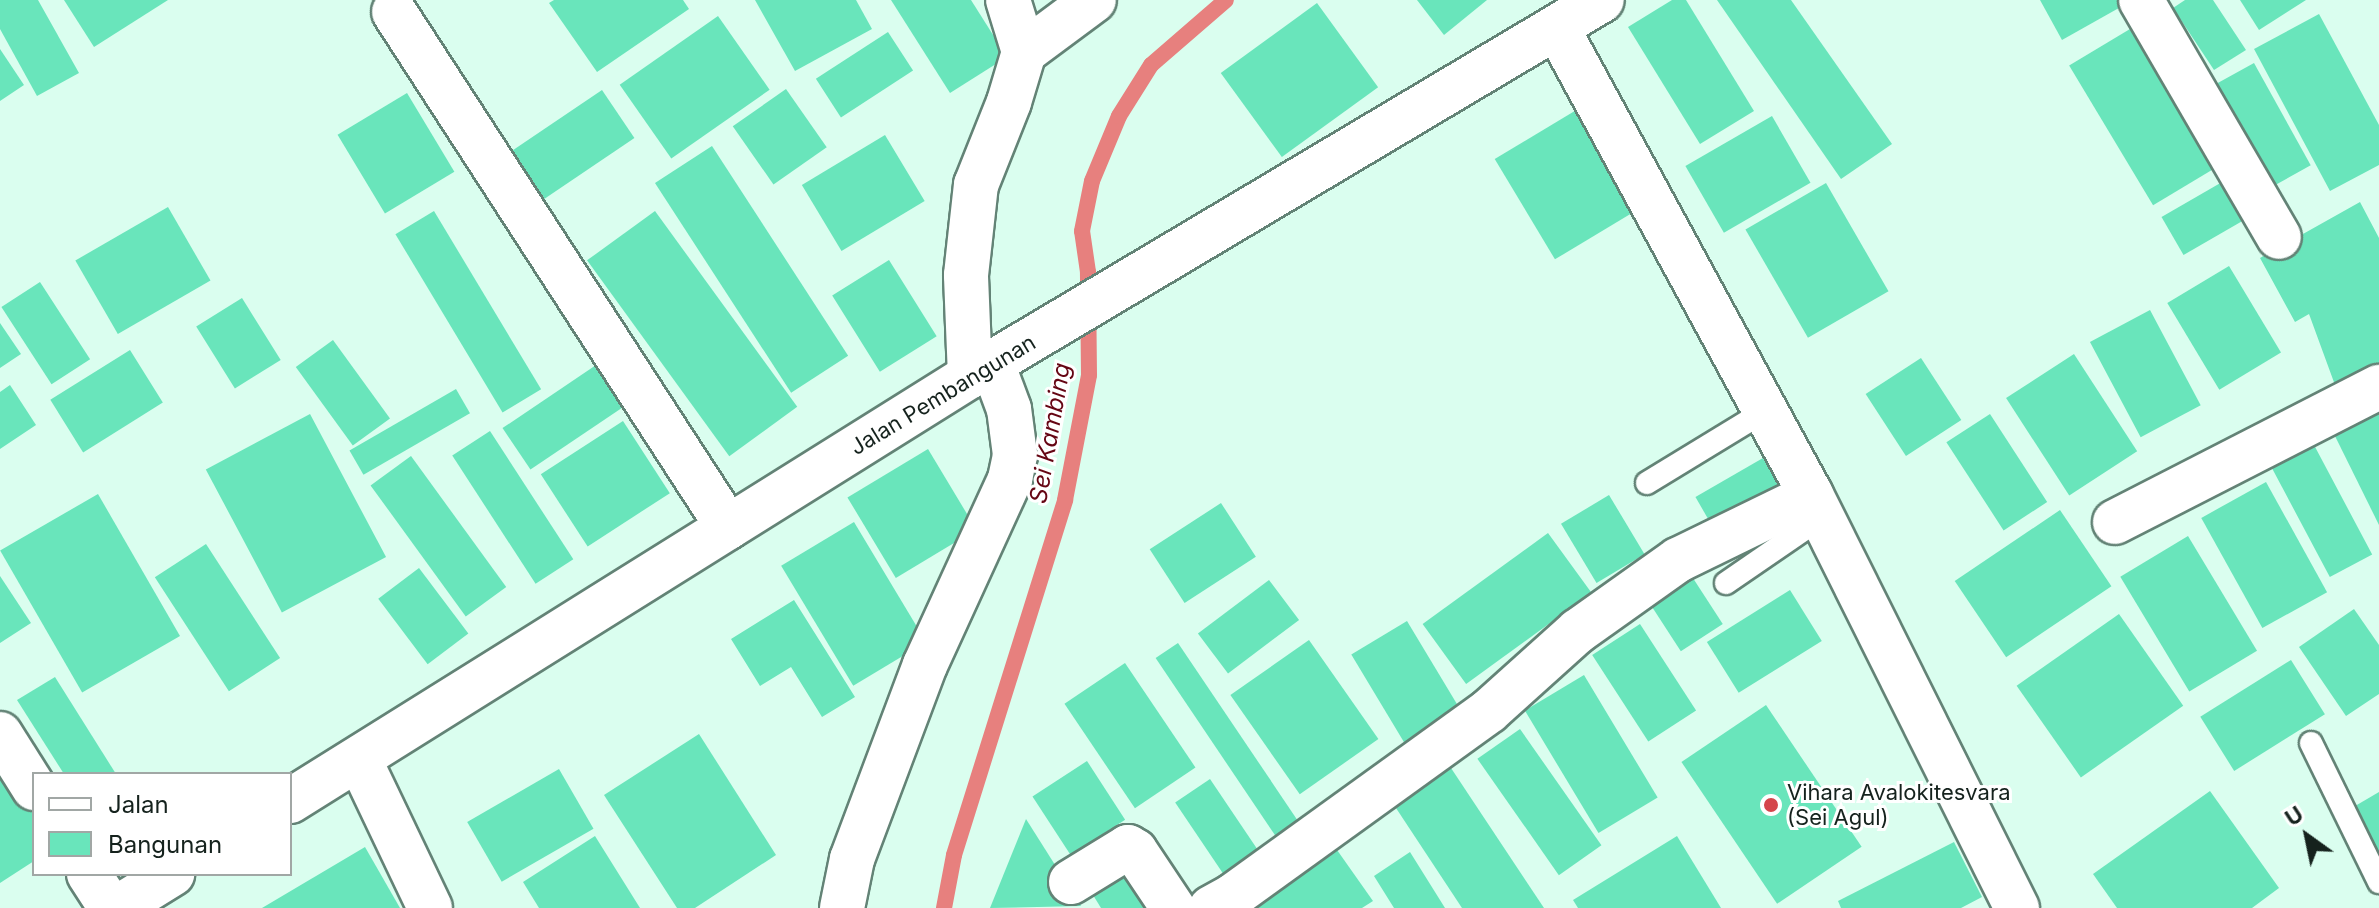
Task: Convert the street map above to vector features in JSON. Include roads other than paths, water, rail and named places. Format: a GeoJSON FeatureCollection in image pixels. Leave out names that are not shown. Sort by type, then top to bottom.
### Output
{"type":"FeatureCollection","features":[{"type":"Feature","properties":{"kind":"street"},"geometry":{"type":"LineString","coordinates":[[842,908],[852,859],[925,665],[1010,479],[1015,455],[1009,409],[981,370],[966,275],[976,185],[1009,102],[1024,52],[1008,0]]}},
{"type":"Feature","properties":{"kind":"street"},"geometry":{"type":"LineString","coordinates":[[1024,52],[1094,0]]}},
{"type":"Feature","properties":{"kind":"street","name":"Jalan Pembangunan"},"geometry":{"type":"LineString","coordinates":[[292,800],[981,370],[1602,0]]}},
{"type":"Feature","properties":{"kind":"street"},"geometry":{"type":"LineString","coordinates":[[2141,0],[2279,237]]}},
{"type":"Feature","properties":{"kind":"street"},"geometry":{"type":"LineString","coordinates":[[394,12],[728,527]]}},
{"type":"Feature","properties":{"kind":"street"},"geometry":{"type":"LineString","coordinates":[[1557,28],[1817,506],[2017,908]]}},
{"type":"Feature","properties":{"kind":"street"},"geometry":{"type":"LineString","coordinates":[[2115,522],[2379,387]]}},
{"type":"Feature","properties":{"kind":"street"},"geometry":{"type":"LineString","coordinates":[[1211,908],[1234,895],[1489,711],[1578,631],[1678,560],[1817,506]]}},
{"type":"Feature","properties":{"kind":"street"},"geometry":{"type":"LineString","coordinates":[[0,734],[32,785]]}},
{"type":"Feature","properties":{"kind":"street"},"geometry":{"type":"LineString","coordinates":[[359,759],[430,908]]}},
{"type":"Feature","properties":{"kind":"street"},"geometry":{"type":"LineString","coordinates":[[1071,882],[1128,847],[1135,851],[1173,908]]}},
{"type":"Feature","properties":{"kind":"street"},"geometry":{"type":"LineString","coordinates":[[90,876],[111,908]]}},
{"type":"Feature","properties":{"kind":"street"},"geometry":{"type":"LineString","coordinates":[[117,908],[169,876]]}},
{"type":"Feature","properties":{"kind":"lane"},"geometry":{"type":"LineString","coordinates":[[1647,483],[1765,411]]}},
{"type":"Feature","properties":{"kind":"lane"},"geometry":{"type":"LineString","coordinates":[[1726,583],[1817,506]]}},
{"type":"Feature","properties":{"kind":"lane"},"geometry":{"type":"LineString","coordinates":[[2311,743],[2379,882]]}},
{"type":"Feature","properties":{"kind":"waterway","name":"Sei Kambing"},"geometry":{"type":"LineString","coordinates":[[944,908],[954,855],[1065,500],[1089,375],[1088,272],[1082,231],[1092,181],[1119,116],[1151,65],[1226,0]]}},
{"type":"Feature","properties":{"kind":"place","name":"Vihara Avalokitesvara (Sei Agul)"},"geometry":{"type":"Point","coordinates":[1771,805]}}]}
